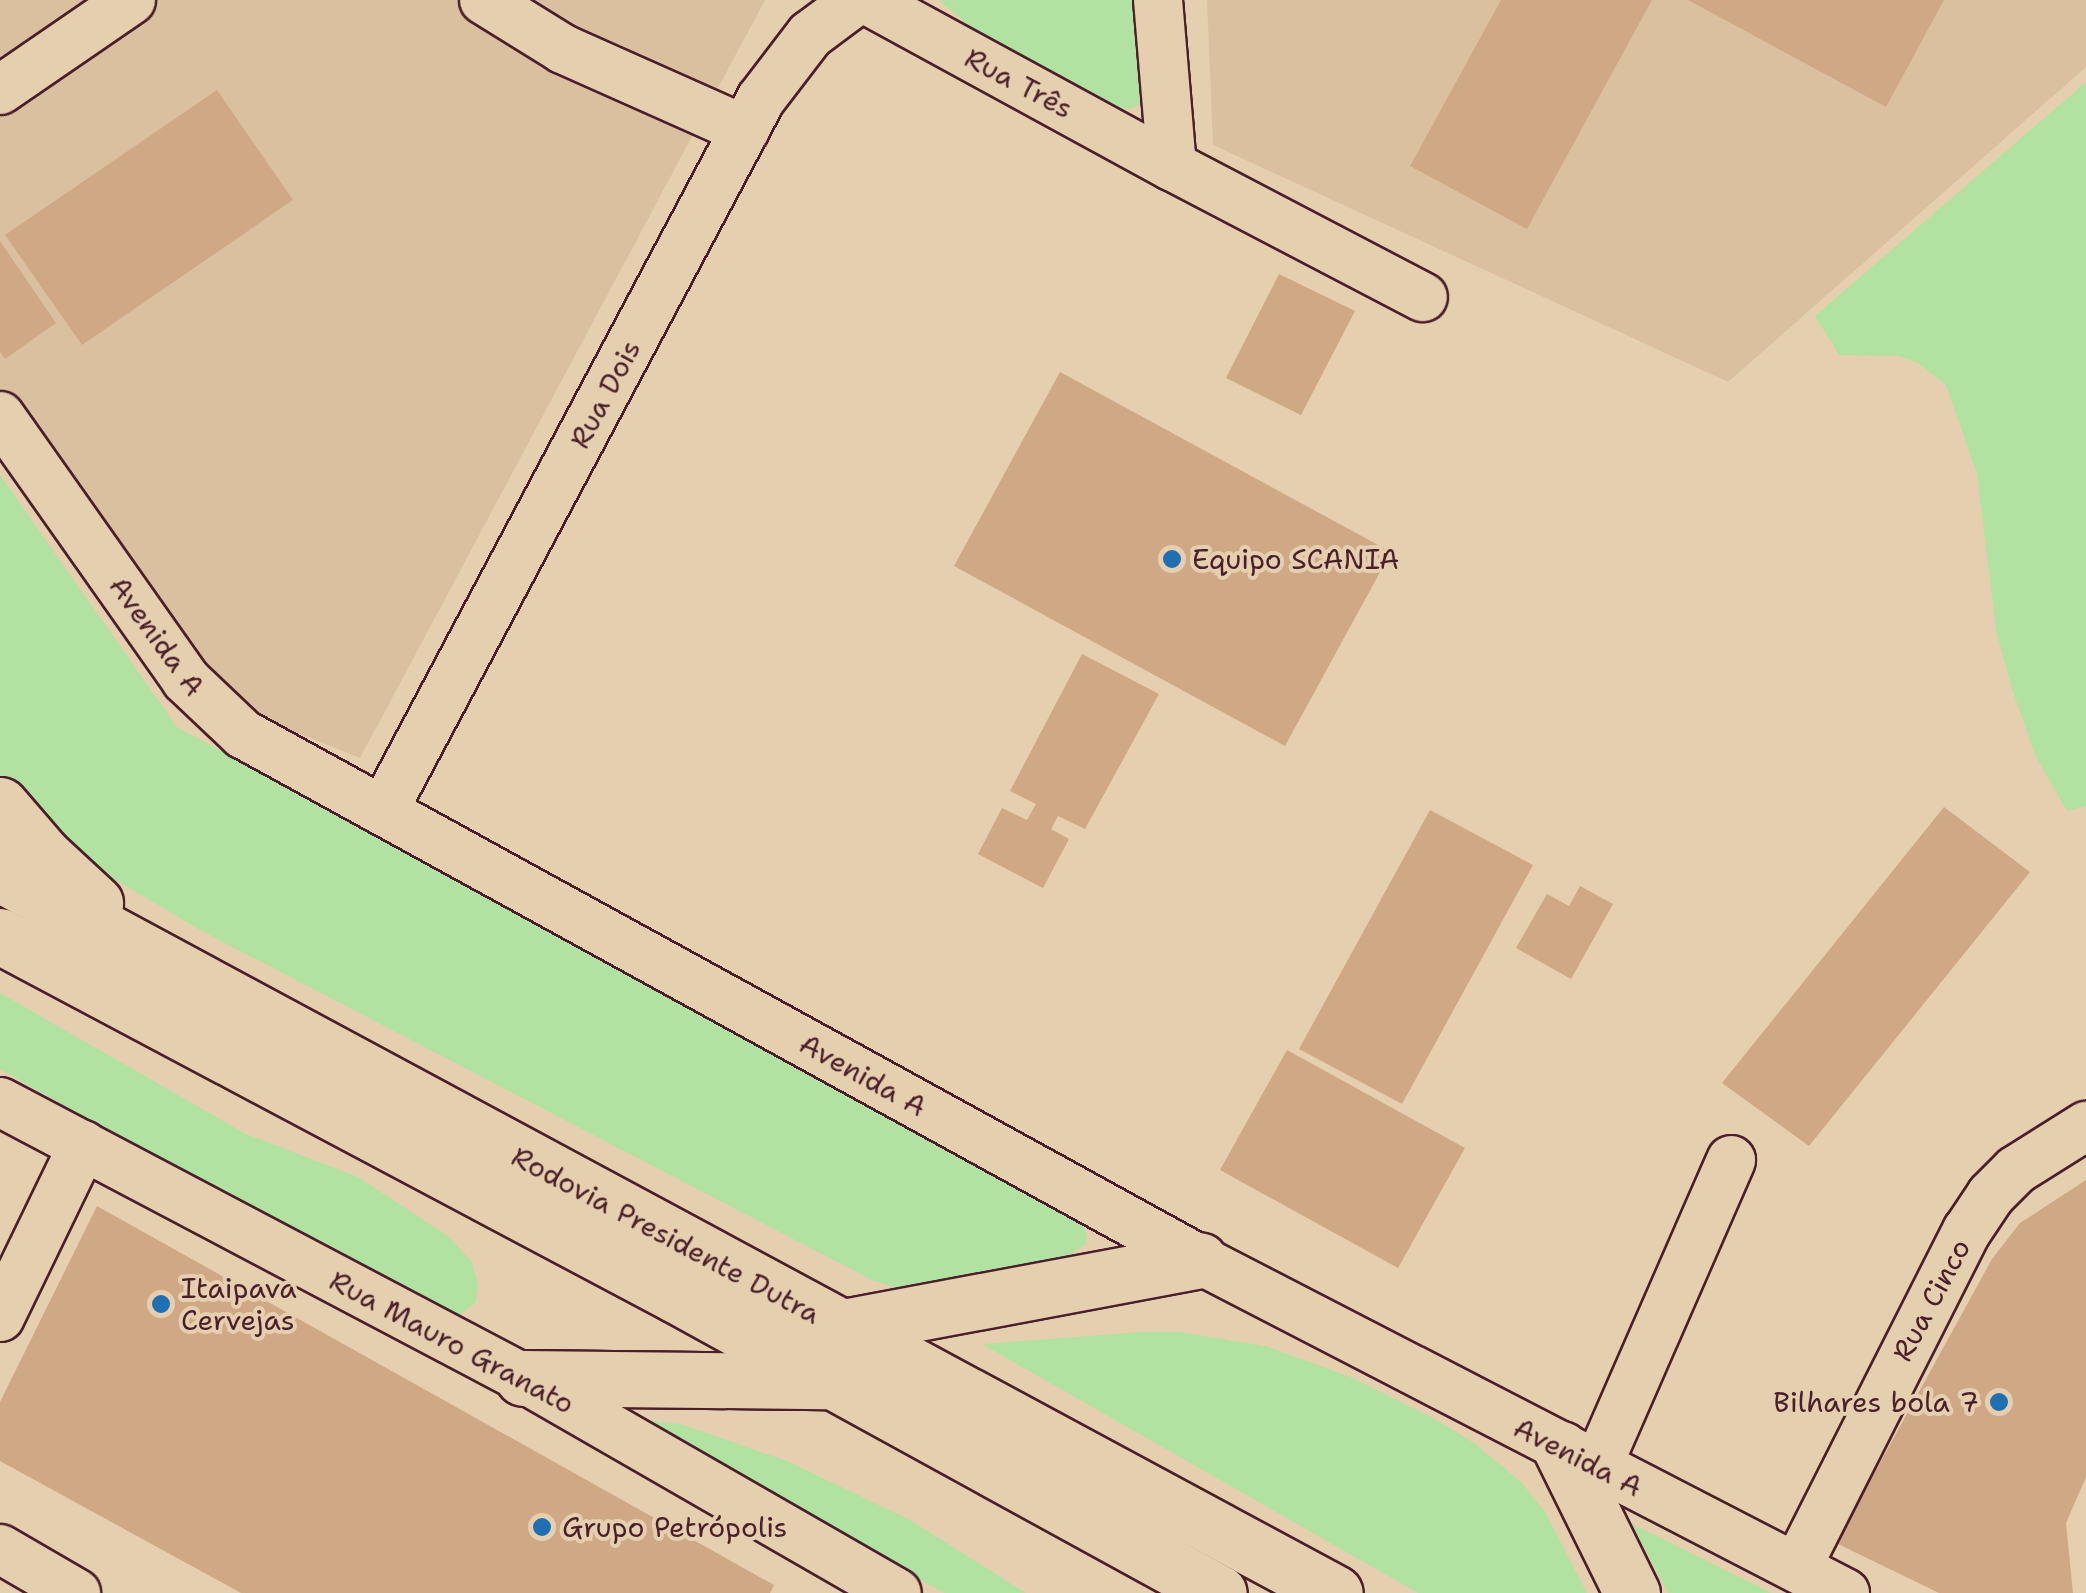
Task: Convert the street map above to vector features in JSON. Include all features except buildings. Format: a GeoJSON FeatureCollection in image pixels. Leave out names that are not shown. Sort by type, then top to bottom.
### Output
{"type":"FeatureCollection","features":[{"type":"Feature","properties":{"kind":"highway"},"geometry":{"type":"LineString","coordinates":[[0,805],[43,855],[152,956]]}},
{"type":"Feature","properties":{"kind":"highway","name":"Rodovia Presidente Dutra"},"geometry":{"type":"LineString","coordinates":[[0,874],[152,956],[835,1355],[1218,1593]]}},
{"type":"Feature","properties":{"kind":"highway","name":"Rodovia Presidente Dutra"},"geometry":{"type":"LineString","coordinates":[[0,936],[835,1355],[1335,1593]]}},
{"type":"Feature","properties":{"kind":"highway"},"geometry":{"type":"LineString","coordinates":[[523,1378],[835,1355],[1200,1260]]}},
{"type":"Feature","properties":{"kind":"highway"},"geometry":{"type":"LineString","coordinates":[[1579,1458],[1632,1593]]}},
{"type":"Feature","properties":{"kind":"street"},"geometry":{"type":"LineString","coordinates":[[0,90],[131,0]]}},
{"type":"Feature","properties":{"kind":"street"},"geometry":{"type":"LineString","coordinates":[[484,0],[563,49],[745,130]]}},
{"type":"Feature","properties":{"kind":"street","name":"Rua Dois"},"geometry":{"type":"LineString","coordinates":[[383,811],[761,98],[810,34],[857,0]]}},
{"type":"Feature","properties":{"kind":"street","name":"Rua Três"},"geometry":{"type":"LineString","coordinates":[[866,0],[1422,297]]}},
{"type":"Feature","properties":{"kind":"street"},"geometry":{"type":"LineString","coordinates":[[1158,0],[1172,166]]}},
{"type":"Feature","properties":{"kind":"street","name":"Avenida A"},"geometry":{"type":"LineString","coordinates":[[0,416],[186,680],[214,712],[242,734],[1200,1260],[1845,1593]]}},
{"type":"Feature","properties":{"kind":"street","name":"Rua Mauro Granato"},"geometry":{"type":"LineString","coordinates":[[0,1102],[523,1378],[879,1589]]}},
{"type":"Feature","properties":{"kind":"street","name":"Rua Cinco"},"geometry":{"type":"LineString","coordinates":[[1797,1567],[1878,1402],[1983,1207],[2016,1170],[2086,1126]]}},
{"type":"Feature","properties":{"kind":"street"},"geometry":{"type":"LineString","coordinates":[[0,1317],[83,1145]]}},
{"type":"Feature","properties":{"kind":"street"},"geometry":{"type":"LineString","coordinates":[[1579,1458],[1731,1160]]}},
{"type":"Feature","properties":{"kind":"street"},"geometry":{"type":"LineString","coordinates":[[0,1549],[76,1593]]}},
{"type":"Feature","properties":{"kind":"shaded area"},"geometry":{"type":"Polygon","coordinates":[[[0,0],[765,0],[360,758],[231,706],[0,388],[0,0]]]}},
{"type":"Feature","properties":{"kind":"shaded area"},"geometry":{"type":"Polygon","coordinates":[[[1207,0],[2086,0],[2086,67],[1728,382],[1213,145],[1207,0]]]}},
{"type":"Feature","properties":{"kind":"green space"},"geometry":{"type":"Polygon","coordinates":[[[939,0],[1143,0],[1150,99],[1130,109],[1105,105],[982,37],[939,0]]]}},
{"type":"Feature","properties":{"kind":"green space"},"geometry":{"type":"Polygon","coordinates":[[[2086,82],[2086,806],[2067,811],[2036,757],[2012,689],[1996,630],[1977,474],[1946,385],[1918,363],[1899,356],[1839,355],[1815,316],[2086,82]]]}},
{"type":"Feature","properties":{"kind":"green space"},"geometry":{"type":"Polygon","coordinates":[[[0,475],[177,727],[1077,1217],[1087,1233],[1086,1244],[1054,1265],[900,1289],[874,1281],[202,931],[80,859],[0,785],[0,475]]]}},
{"type":"Feature","properties":{"kind":"green space"},"geometry":{"type":"Polygon","coordinates":[[[0,993],[246,1134],[358,1177],[448,1236],[472,1262],[478,1286],[475,1303],[455,1319],[439,1320],[0,1069],[0,993]]]}},
{"type":"Feature","properties":{"kind":"green space"},"geometry":{"type":"Polygon","coordinates":[[[1180,1332],[1265,1346],[1351,1377],[1435,1419],[1474,1443],[1521,1482],[1545,1512],[1587,1593],[1418,1593],[982,1344],[1180,1332]]]}},
{"type":"Feature","properties":{"kind":"green space"},"geometry":{"type":"Polygon","coordinates":[[[620,1417],[681,1424],[787,1461],[910,1520],[1026,1593],[945,1593],[620,1417]]]}},
{"type":"Feature","properties":{"kind":"green space"},"geometry":{"type":"Polygon","coordinates":[[[1632,1524],[1771,1593],[1668,1593],[1632,1524]]]}},
{"type":"Feature","properties":{"kind":"place","name":"Equipo SCANIA"},"geometry":{"type":"Point","coordinates":[1172,559]}},
{"type":"Feature","properties":{"kind":"place","name":"Itaipava Cervejas"},"geometry":{"type":"Point","coordinates":[161,1304]}},
{"type":"Feature","properties":{"kind":"place","name":"Bilhares bola 7"},"geometry":{"type":"Point","coordinates":[1999,1402]}},
{"type":"Feature","properties":{"kind":"place","name":"Grupo Petrópolis"},"geometry":{"type":"Point","coordinates":[542,1527]}}]}
